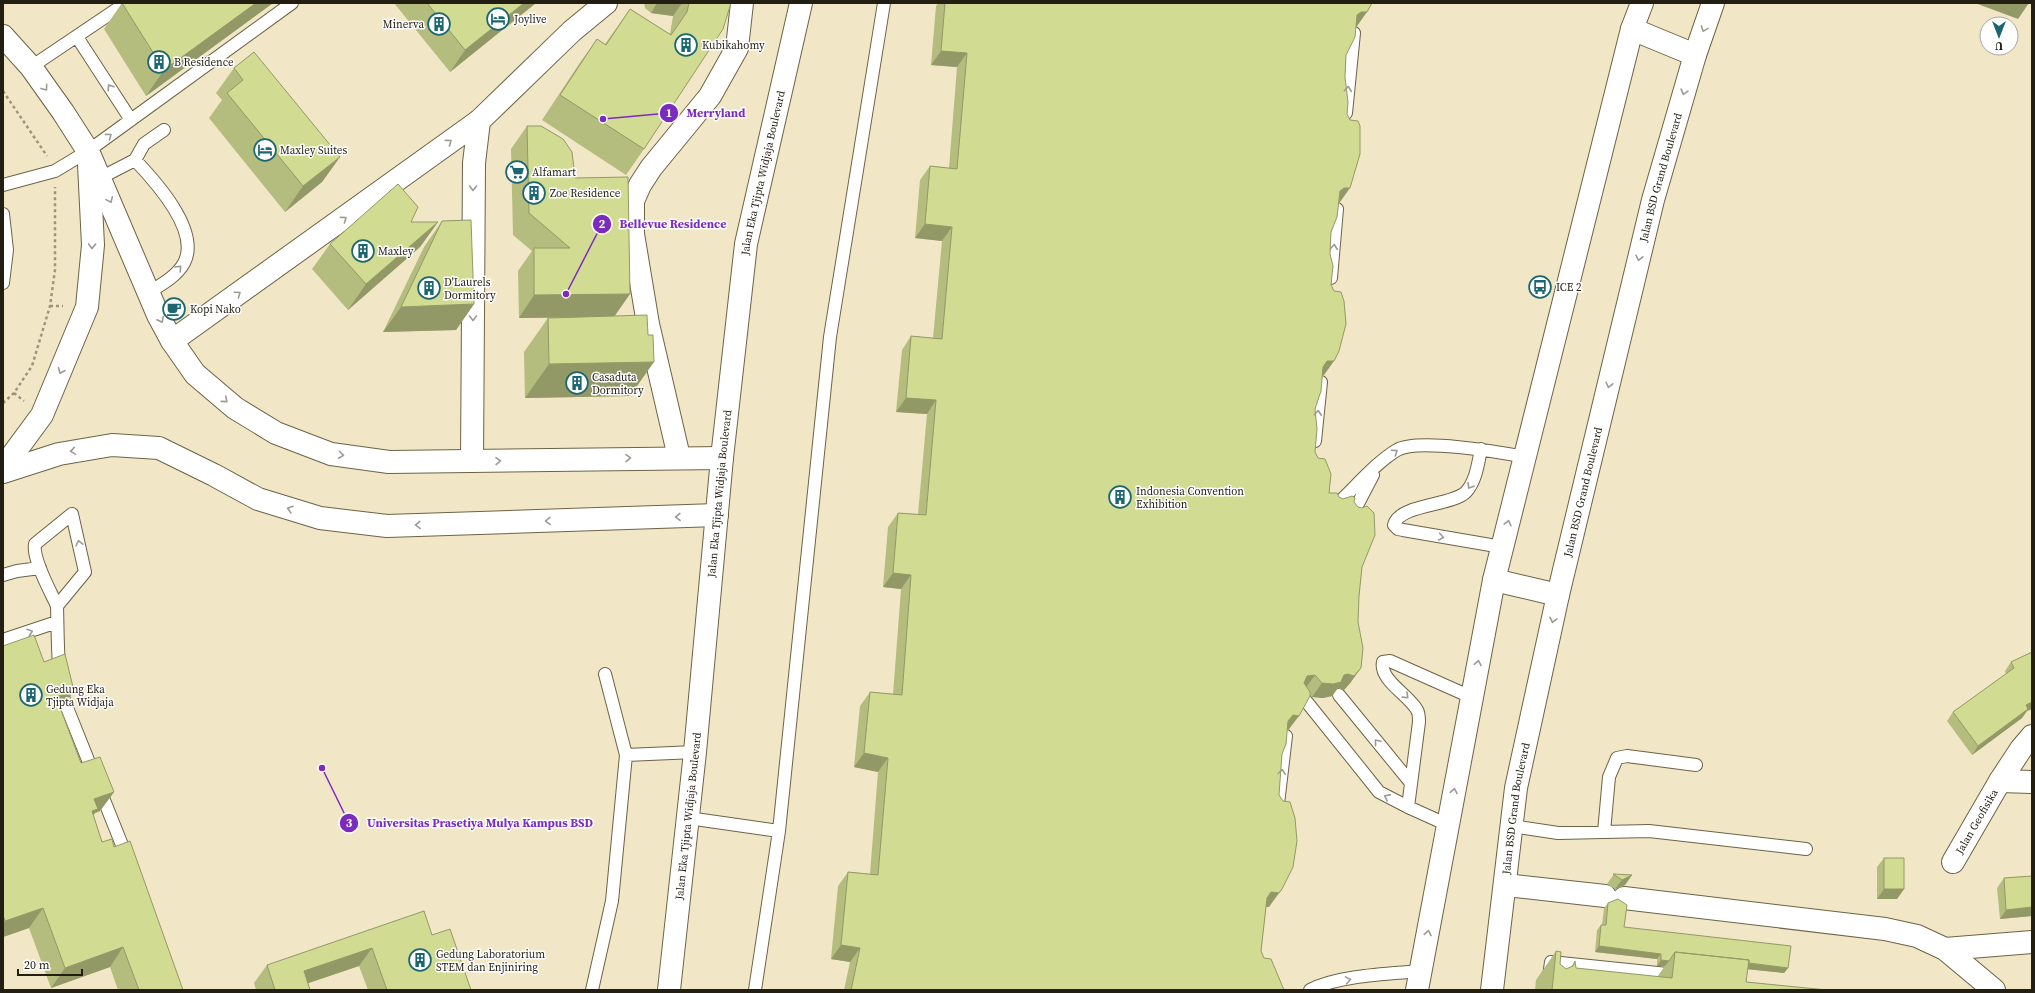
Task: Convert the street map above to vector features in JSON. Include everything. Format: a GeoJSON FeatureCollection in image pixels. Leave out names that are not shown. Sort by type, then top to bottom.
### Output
{"type":"FeatureCollection","features":[{"type":"Feature","properties":{"kind":"street"},"geometry":{"type":"LineString","coordinates":[[172,341],[478,121],[572,31],[606,3]]}},
{"type":"Feature","properties":{"kind":"street"},"geometry":{"type":"LineString","coordinates":[[679,457],[648,324],[638,269],[632,234],[633,201],[640,185],[651,168],[710,96],[737,48],[742,3]]}},
{"type":"Feature","properties":{"kind":"street","name":"Jalan Eka Tjipta Widjaja Boulevard"},"geometry":{"type":"LineString","coordinates":[[669,990],[695,752],[722,458],[746,244],[801,3]]}},
{"type":"Feature","properties":{"kind":"street"},"geometry":{"type":"LineString","coordinates":[[1419,981],[1494,580],[1632,28],[1642,3]]}},
{"type":"Feature","properties":{"kind":"street","name":"Jalan BSD Grand Boulevard"},"geometry":{"type":"LineString","coordinates":[[1492,990],[1506,885],[1516,788],[1558,595],[1653,200],[1695,55],[1713,3]]}},
{"type":"Feature","properties":{"kind":"street"},"geometry":{"type":"LineString","coordinates":[[1632,28],[1695,55]]}},
{"type":"Feature","properties":{"kind":"street"},"geometry":{"type":"LineString","coordinates":[[3,36],[31,67],[63,112],[88,152],[172,341],[195,374],[235,408],[276,433],[330,454],[389,462],[472,462],[679,457],[722,458]]}},
{"type":"Feature","properties":{"kind":"street"},"geometry":{"type":"LineString","coordinates":[[472,462],[474,163],[478,121]]}},
{"type":"Feature","properties":{"kind":"street"},"geometry":{"type":"LineString","coordinates":[[3,468],[42,415],[87,307],[93,245],[88,152]]}},
{"type":"Feature","properties":{"kind":"street"},"geometry":{"type":"LineString","coordinates":[[3,472],[58,454],[112,445],[159,448],[258,499],[320,518],[386,526],[717,515]]}},
{"type":"Feature","properties":{"kind":"street"},"geometry":{"type":"LineString","coordinates":[[1494,580],[1558,595]]}},
{"type":"Feature","properties":{"kind":"street","name":"Jalan Geofisika"},"geometry":{"type":"LineString","coordinates":[[1953,862],[2000,781],[2021,749],[2032,736]]}},
{"type":"Feature","properties":{"kind":"street","name":"Jalan Geofisika"},"geometry":{"type":"LineString","coordinates":[[2000,781],[2032,782]]}},
{"type":"Feature","properties":{"kind":"street"},"geometry":{"type":"LineString","coordinates":[[1506,885],[1885,929],[1917,936],[1945,948],[1994,990]]}},
{"type":"Feature","properties":{"kind":"street"},"geometry":{"type":"LineString","coordinates":[[1945,948],[2032,942]]}},
{"type":"Feature","properties":{"kind":"lane"},"geometry":{"type":"LineString","coordinates":[[31,67],[126,3]]}},
{"type":"Feature","properties":{"kind":"lane"},"geometry":{"type":"LineString","coordinates":[[3,185],[55,171],[88,152],[292,3]]}},
{"type":"Feature","properties":{"kind":"lane"},"geometry":{"type":"LineString","coordinates":[[755,990],[779,831],[830,338],[884,3]]}},
{"type":"Feature","properties":{"kind":"lane"},"geometry":{"type":"LineString","coordinates":[[1345,128],[1354,33]]}},
{"type":"Feature","properties":{"kind":"lane"},"geometry":{"type":"LineString","coordinates":[[77,37],[131,120]]}},
{"type":"Feature","properties":{"kind":"lane"},"geometry":{"type":"LineString","coordinates":[[100,178],[135,160],[144,144],[164,130]]}},
{"type":"Feature","properties":{"kind":"lane"},"geometry":{"type":"LineString","coordinates":[[135,160],[158,183],[184,227],[189,242],[184,263],[167,281],[149,292]]}},
{"type":"Feature","properties":{"kind":"lane"},"geometry":{"type":"LineString","coordinates":[[1330,292],[1337,209]]}},
{"type":"Feature","properties":{"kind":"lane"},"geometry":{"type":"LineString","coordinates":[[3,215],[7,250],[3,282]]}},
{"type":"Feature","properties":{"kind":"lane"},"geometry":{"type":"LineString","coordinates":[[1314,451],[1321,382]]}},
{"type":"Feature","properties":{"kind":"lane"},"geometry":{"type":"LineString","coordinates":[[1335,506],[1378,465],[1396,451],[1415,445],[1481,449],[1524,457]]}},
{"type":"Feature","properties":{"kind":"lane"},"geometry":{"type":"LineString","coordinates":[[1481,449],[1472,484],[1464,494],[1398,517],[1394,524],[1398,529],[1502,547]]}},
{"type":"Feature","properties":{"kind":"lane"},"geometry":{"type":"LineString","coordinates":[[1352,515],[1378,465]]}},
{"type":"Feature","properties":{"kind":"lane"},"geometry":{"type":"LineString","coordinates":[[57,606],[85,572],[72,514],[35,544],[34,548],[40,568],[57,606],[58,660],[64,700],[134,874]]}},
{"type":"Feature","properties":{"kind":"lane"},"geometry":{"type":"LineString","coordinates":[[3,575],[21,570],[40,568]]}},
{"type":"Feature","properties":{"kind":"lane"},"geometry":{"type":"LineString","coordinates":[[3,640],[58,622]]}},
{"type":"Feature","properties":{"kind":"lane"},"geometry":{"type":"LineString","coordinates":[[1408,807],[1419,722],[1418,710],[1385,675],[1382,666],[1383,662],[1390,661],[1471,697]]}},
{"type":"Feature","properties":{"kind":"lane"},"geometry":{"type":"LineString","coordinates":[[592,990],[612,901],[626,755],[605,674]]}},
{"type":"Feature","properties":{"kind":"lane"},"geometry":{"type":"LineString","coordinates":[[1339,695],[1411,782]]}},
{"type":"Feature","properties":{"kind":"lane"},"geometry":{"type":"LineString","coordinates":[[1302,696],[1379,792],[1408,807],[1448,824]]}},
{"type":"Feature","properties":{"kind":"lane"},"geometry":{"type":"LineString","coordinates":[[1277,809],[1286,736]]}},
{"type":"Feature","properties":{"kind":"lane"},"geometry":{"type":"LineString","coordinates":[[626,755],[695,752]]}},
{"type":"Feature","properties":{"kind":"lane"},"geometry":{"type":"LineString","coordinates":[[1604,832],[1609,777],[1616,758],[1627,756],[1696,765]]}},
{"type":"Feature","properties":{"kind":"lane"},"geometry":{"type":"LineString","coordinates":[[688,818],[779,831]]}},
{"type":"Feature","properties":{"kind":"lane"},"geometry":{"type":"LineString","coordinates":[[1512,826],[1558,833],[1649,831],[1806,849]]}},
{"type":"Feature","properties":{"kind":"lane"},"geometry":{"type":"LineString","coordinates":[[1547,990],[1551,962],[1687,976]]}},
{"type":"Feature","properties":{"kind":"lane"},"geometry":{"type":"LineString","coordinates":[[1563,977],[1564,963]]}},
{"type":"Feature","properties":{"kind":"lane"},"geometry":{"type":"LineString","coordinates":[[1310,990],[1370,976],[1419,981]]}},
{"type":"Feature","properties":{"kind":"path"},"geometry":{"type":"LineString","coordinates":[[3,91],[29,128],[55,171],[55,270],[50,306],[32,366],[14,393],[3,403]]}},
{"type":"Feature","properties":{"kind":"building"},"geometry":{"type":"Polygon","coordinates":[[[122,3],[256,3],[164,70],[122,3]]]}},
{"type":"Feature","properties":{"kind":"building"},"geometry":{"type":"Polygon","coordinates":[[[427,3],[524,3],[465,50],[427,3]]]}},
{"type":"Feature","properties":{"kind":"building"},"geometry":{"type":"Polygon","coordinates":[[[689,3],[731,3],[723,29],[644,149],[560,95],[597,39],[606,45],[630,9],[671,35],[687,12],[689,3]]]}},
{"type":"Feature","properties":{"kind":"building","name":"Indonesia Convention Exhibition"},"geometry":{"type":"Polygon","coordinates":[[[945,3],[1372,3],[1367,12],[1361,12],[1357,15],[1355,37],[1346,55],[1345,77],[1348,102],[1347,114],[1350,120],[1358,121],[1360,126],[1360,154],[1350,188],[1344,188],[1340,191],[1337,217],[1331,232],[1330,254],[1333,266],[1331,285],[1334,291],[1341,292],[1344,301],[1346,324],[1339,351],[1334,361],[1327,361],[1323,367],[1321,391],[1315,409],[1317,429],[1315,452],[1318,458],[1325,459],[1331,474],[1329,493],[1337,493],[1339,497],[1343,499],[1352,496],[1355,498],[1354,502],[1358,507],[1362,508],[1367,506],[1374,513],[1375,535],[1362,567],[1358,622],[1363,648],[1361,668],[1354,676],[1348,674],[1344,675],[1341,682],[1333,684],[1322,683],[1315,675],[1307,676],[1304,683],[1310,692],[1310,696],[1299,716],[1293,715],[1288,721],[1286,744],[1282,754],[1279,795],[1283,801],[1290,802],[1295,818],[1297,841],[1293,867],[1282,889],[1279,893],[1271,892],[1267,898],[1261,951],[1264,958],[1271,959],[1284,990],[851,990],[860,948],[841,945],[848,872],[878,875],[888,758],[864,753],[870,692],[902,695],[911,575],[893,573],[898,513],[926,515],[936,400],[906,398],[911,336],[942,339],[952,227],[925,224],[930,166],[957,169],[967,53],[941,51],[945,3]]]}},
{"type":"Feature","properties":{"kind":"building"},"geometry":{"type":"Polygon","coordinates":[[[254,52],[340,157],[303,186],[227,93],[243,80],[234,68],[254,52]]]}},
{"type":"Feature","properties":{"kind":"building"},"geometry":{"type":"Polygon","coordinates":[[[527,126],[541,126],[563,139],[572,152],[575,178],[628,177],[630,294],[534,295],[534,248],[570,248],[529,213],[527,126]]]}},
{"type":"Feature","properties":{"kind":"building"},"geometry":{"type":"Polygon","coordinates":[[[398,184],[418,207],[411,222],[438,222],[366,284],[330,244],[398,184]]]}},
{"type":"Feature","properties":{"kind":"building"},"geometry":{"type":"Polygon","coordinates":[[[471,220],[474,304],[401,307],[442,221],[471,220]]]}},
{"type":"Feature","properties":{"kind":"building"},"geometry":{"type":"Polygon","coordinates":[[[647,315],[648,335],[653,335],[654,362],[549,364],[548,318],[647,315]]]}},
{"type":"Feature","properties":{"kind":"building"},"geometry":{"type":"Polygon","coordinates":[[[34,635],[44,662],[65,654],[74,691],[56,697],[81,763],[100,757],[114,792],[94,799],[98,809],[92,811],[102,842],[112,839],[114,847],[130,841],[183,990],[139,990],[123,947],[65,968],[43,908],[5,921],[3,915],[3,646],[34,635]]]}},
{"type":"Feature","properties":{"kind":"building"},"geometry":{"type":"Polygon","coordinates":[[[2032,652],[2032,702],[2026,705],[2028,709],[1978,746],[1953,712],[2014,668],[2011,662],[2032,652]]]}},
{"type":"Feature","properties":{"kind":"building"},"geometry":{"type":"Polygon","coordinates":[[[1884,858],[1904,858],[1904,889],[1884,889],[1884,858]]]}},
{"type":"Feature","properties":{"kind":"building"},"geometry":{"type":"Polygon","coordinates":[[[1614,874],[1632,875],[1622,880],[1614,874]]]}},
{"type":"Feature","properties":{"kind":"building"},"geometry":{"type":"Polygon","coordinates":[[[2032,876],[2032,907],[2006,910],[2004,878],[2032,876]]]}},
{"type":"Feature","properties":{"kind":"building"},"geometry":{"type":"Polygon","coordinates":[[[1618,899],[1627,905],[1624,927],[1791,946],[1788,968],[1749,963],[1749,960],[1675,952],[1669,961],[1661,960],[1661,954],[1599,946],[1601,925],[1606,925],[1608,903],[1618,899]]]}},
{"type":"Feature","properties":{"kind":"building"},"geometry":{"type":"Polygon","coordinates":[[[424,911],[432,935],[450,929],[471,990],[387,990],[372,948],[304,971],[310,990],[275,990],[267,965],[424,911]]]}},
{"type":"Feature","properties":{"kind":"building"},"geometry":{"type":"Polygon","coordinates":[[[1556,951],[1561,952],[1560,964],[1566,969],[1573,966],[1575,961],[1576,968],[1672,978],[1675,952],[1749,960],[1746,982],[1827,990],[1552,990],[1556,951]]]}},
{"type":"Feature","properties":{"kind":"place","name":"Joylive"},"geometry":{"type":"Point","coordinates":[498,19]}},
{"type":"Feature","properties":{"kind":"place","name":"Minerva"},"geometry":{"type":"Point","coordinates":[439,24]}},
{"type":"Feature","properties":{"kind":"place","name":"Kubikahomy"},"geometry":{"type":"Point","coordinates":[686,45]}},
{"type":"Feature","properties":{"kind":"place","name":"B Residence"},"geometry":{"type":"Point","coordinates":[159,62]}},
{"type":"Feature","properties":{"kind":"place","name":"Merryland"},"geometry":{"type":"Point","coordinates":[603,119]}},
{"type":"Feature","properties":{"kind":"place","name":"Maxley Suites"},"geometry":{"type":"Point","coordinates":[265,150]}},
{"type":"Feature","properties":{"kind":"place","name":"Alfamart"},"geometry":{"type":"Point","coordinates":[517,172]}},
{"type":"Feature","properties":{"kind":"place","name":"Zoe Residence"},"geometry":{"type":"Point","coordinates":[534,193]}},
{"type":"Feature","properties":{"kind":"place","name":"Maxley"},"geometry":{"type":"Point","coordinates":[363,251]}},
{"type":"Feature","properties":{"kind":"place","name":"ICE 2"},"geometry":{"type":"Point","coordinates":[1540,287]}},
{"type":"Feature","properties":{"kind":"place","name":"D'Laurels Dormitory"},"geometry":{"type":"Point","coordinates":[429,288]}},
{"type":"Feature","properties":{"kind":"place","name":"Bellevue Residence"},"geometry":{"type":"Point","coordinates":[566,294]}},
{"type":"Feature","properties":{"kind":"place","name":"Kopi Nako"},"geometry":{"type":"Point","coordinates":[174,309]}},
{"type":"Feature","properties":{"kind":"place","name":"Casaduta Dormitory"},"geometry":{"type":"Point","coordinates":[577,383]}},
{"type":"Feature","properties":{"kind":"place","name":"Indonesia Convention Exhibition"},"geometry":{"type":"Point","coordinates":[1120,497]}},
{"type":"Feature","properties":{"kind":"place","name":"Gedung Eka Tjipta Widjaja"},"geometry":{"type":"Point","coordinates":[31,695]}},
{"type":"Feature","properties":{"kind":"place","name":"Universitas Prasetiya Mulya Kampus BSD"},"geometry":{"type":"Point","coordinates":[322,768]}},
{"type":"Feature","properties":{"kind":"place","name":"Gedung Laboratorium STEM dan Enjiniring"},"geometry":{"type":"Point","coordinates":[420,960]}}]}
